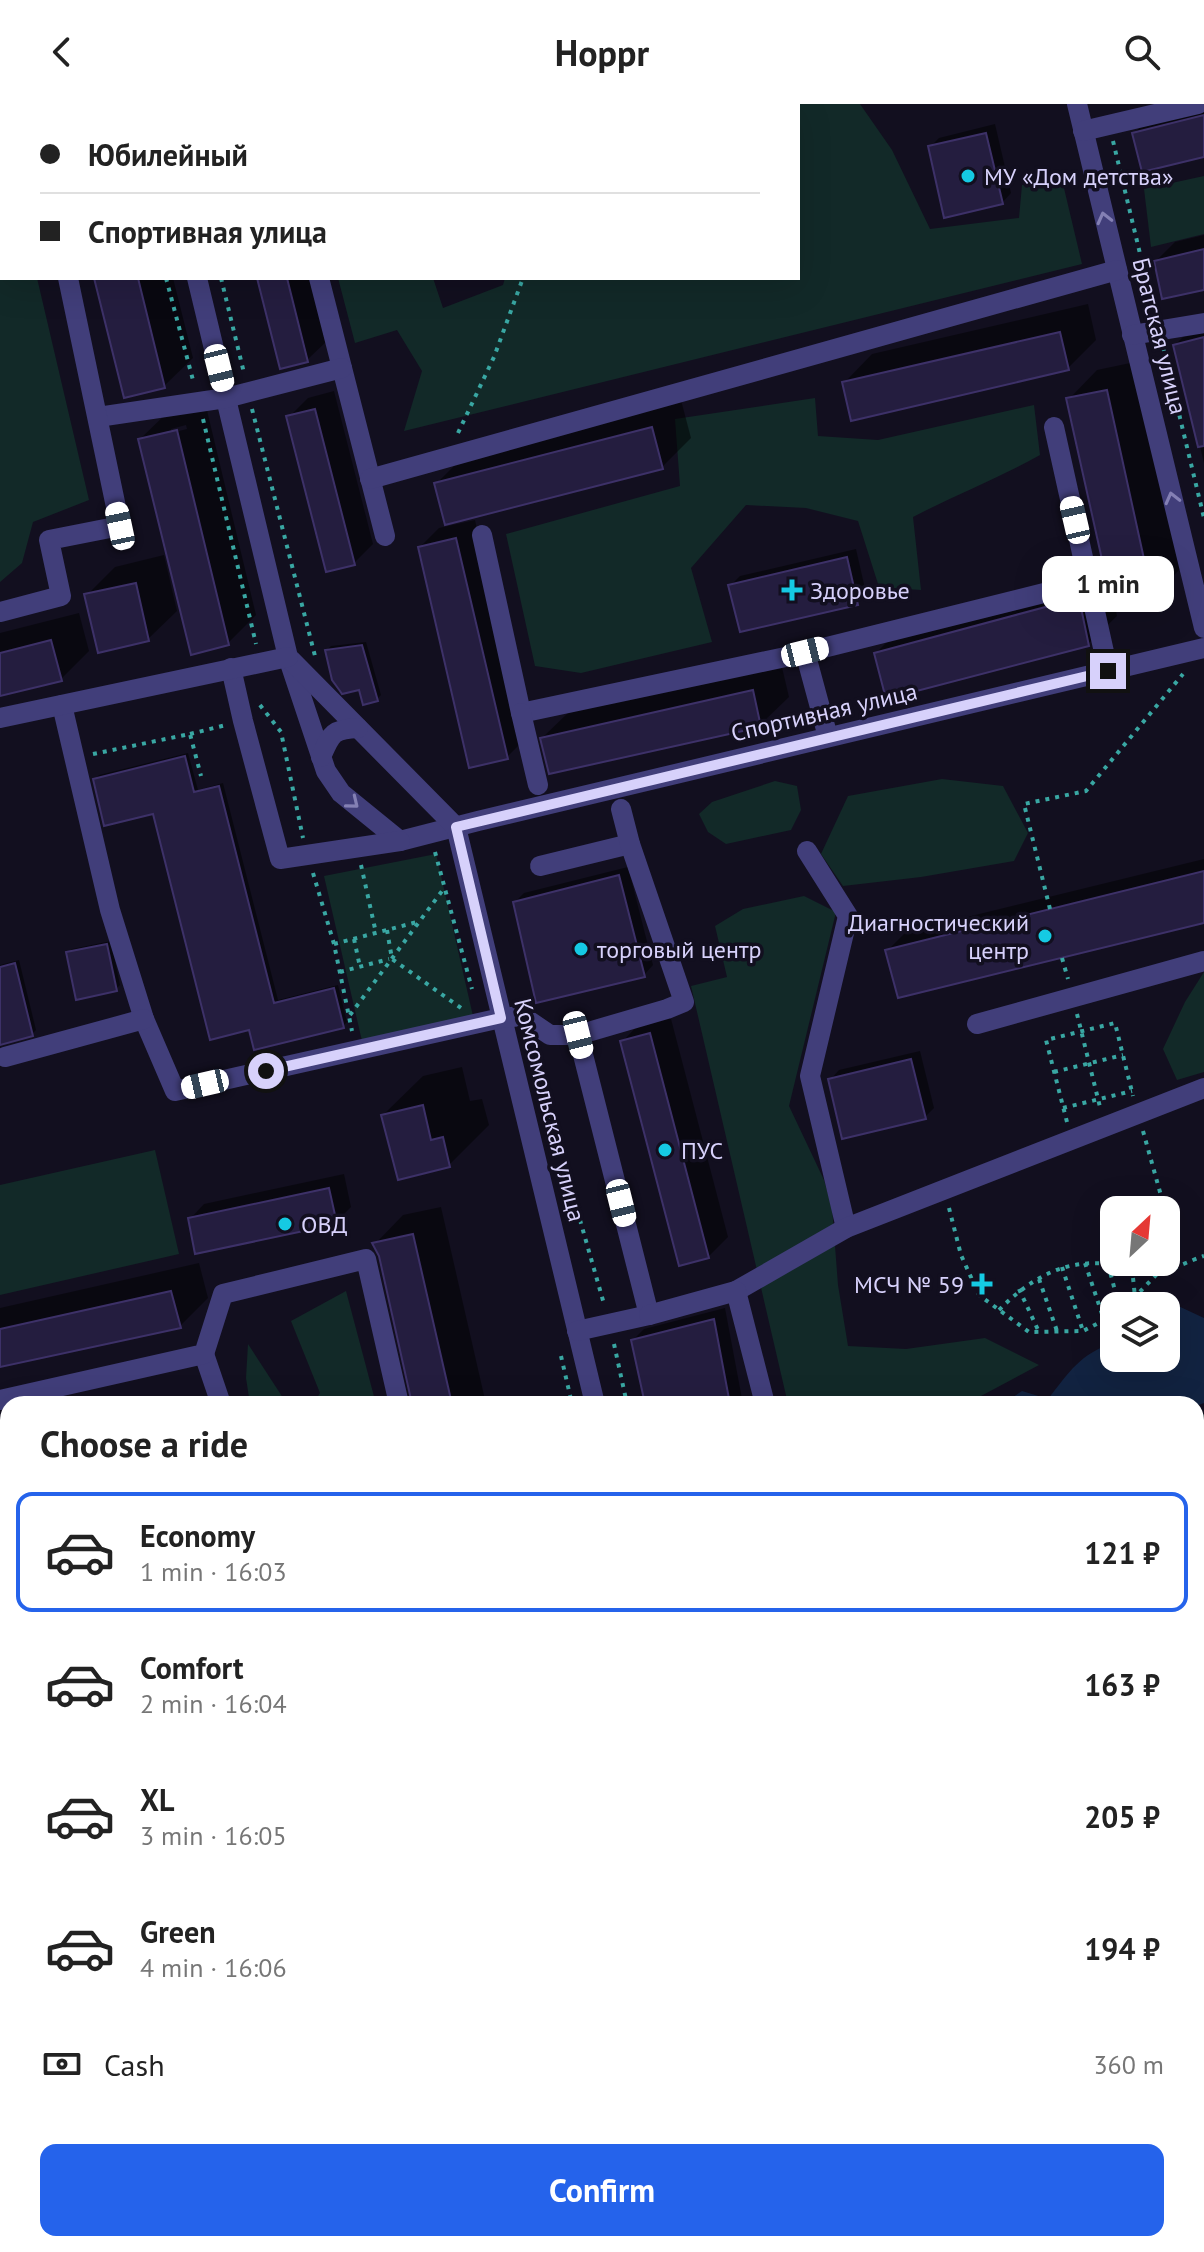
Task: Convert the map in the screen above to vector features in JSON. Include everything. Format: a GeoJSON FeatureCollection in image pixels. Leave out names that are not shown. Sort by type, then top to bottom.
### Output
{"type":"FeatureCollection","features":[{"type":"Feature","properties":{"kind":"street","name":"Братская улица"},"geometry":{"type":"LineString","coordinates":[[1077,104],[1132,335],[1194,542],[1204,628]]}},
{"type":"Feature","properties":{"kind":"street"},"geometry":{"type":"LineString","coordinates":[[1083,131],[1197,104]]}},
{"type":"Feature","properties":{"kind":"street"},"geometry":{"type":"LineString","coordinates":[[370,479],[1117,270]]}},
{"type":"Feature","properties":{"kind":"street"},"geometry":{"type":"LineString","coordinates":[[0,612],[61,596],[49,540],[120,526],[68,280]]}},
{"type":"Feature","properties":{"kind":"street"},"geometry":{"type":"LineString","coordinates":[[197,280],[288,657],[326,771],[341,793],[400,841]]}},
{"type":"Feature","properties":{"kind":"street"},"geometry":{"type":"LineString","coordinates":[[320,280],[385,536]]}},
{"type":"Feature","properties":{"kind":"street"},"geometry":{"type":"LineString","coordinates":[[1132,335],[1204,323]]}},
{"type":"Feature","properties":{"kind":"street"},"geometry":{"type":"LineString","coordinates":[[98,417],[226,398],[342,368]]}},
{"type":"Feature","properties":{"kind":"street"},"geometry":{"type":"LineString","coordinates":[[1054,427],[1104,652]]}},
{"type":"Feature","properties":{"kind":"street"},"geometry":{"type":"LineString","coordinates":[[482,535],[538,785]]}},
{"type":"Feature","properties":{"kind":"street"},"geometry":{"type":"LineString","coordinates":[[521,713],[805,652],[1088,582]]}},
{"type":"Feature","properties":{"kind":"street","name":"Спортивная улица"},"geometry":{"type":"LineString","coordinates":[[456,827],[1204,648]]}},
{"type":"Feature","properties":{"kind":"street"},"geometry":{"type":"LineString","coordinates":[[805,652],[828,737]]}},
{"type":"Feature","properties":{"kind":"street"},"geometry":{"type":"LineString","coordinates":[[0,718],[288,657]]}},
{"type":"Feature","properties":{"kind":"street"},"geometry":{"type":"LineString","coordinates":[[288,657],[456,827]]}},
{"type":"Feature","properties":{"kind":"street"},"geometry":{"type":"LineString","coordinates":[[231,668],[280,859],[400,841],[456,827]]}},
{"type":"Feature","properties":{"kind":"street"},"geometry":{"type":"LineString","coordinates":[[62,705],[110,910],[144,1019],[175,1091],[491,1021],[522,1016],[550,1035],[578,1035],[684,1002],[621,809]]}},
{"type":"Feature","properties":{"kind":"street"},"geometry":{"type":"LineString","coordinates":[[321,757],[331,734],[341,729],[358,728]]}},
{"type":"Feature","properties":{"kind":"street","name":"Комсомольская улица"},"geometry":{"type":"LineString","coordinates":[[456,827],[491,1021],[593,1396]]}},
{"type":"Feature","properties":{"kind":"street"},"geometry":{"type":"LineString","coordinates":[[540,866],[630,844]]}},
{"type":"Feature","properties":{"kind":"street"},"geometry":{"type":"LineString","coordinates":[[807,851],[848,916],[810,1076],[846,1228]]}},
{"type":"Feature","properties":{"kind":"street"},"geometry":{"type":"LineString","coordinates":[[977,1024],[1204,961]]}},
{"type":"Feature","properties":{"kind":"street"},"geometry":{"type":"LineString","coordinates":[[5,1057],[144,1019]]}},
{"type":"Feature","properties":{"kind":"street"},"geometry":{"type":"LineString","coordinates":[[578,1035],[649,1315]]}},
{"type":"Feature","properties":{"kind":"street"},"geometry":{"type":"LineString","coordinates":[[577,1331],[736,1291],[846,1228],[1204,1088]]}},
{"type":"Feature","properties":{"kind":"street"},"geometry":{"type":"LineString","coordinates":[[218,1396],[204,1354],[223,1294],[366,1259],[397,1396]]}},
{"type":"Feature","properties":{"kind":"street"},"geometry":{"type":"LineString","coordinates":[[736,1291],[763,1396]]}},
{"type":"Feature","properties":{"kind":"street"},"geometry":{"type":"LineString","coordinates":[[18,1396],[204,1354]]}},
{"type":"Feature","properties":{"kind":"path"},"geometry":{"type":"LineString","coordinates":[[167,280],[199,402],[260,662]]}},
{"type":"Feature","properties":{"kind":"path"},"geometry":{"type":"LineString","coordinates":[[221,280],[316,659]]}},
{"type":"Feature","properties":{"kind":"path"},"geometry":{"type":"LineString","coordinates":[[458,433],[494,357],[522,280]]}},
{"type":"Feature","properties":{"kind":"path"},"geometry":{"type":"LineString","coordinates":[[1050,909],[1024,804],[1086,791],[1184,672],[1169,676]]}},
{"type":"Feature","properties":{"kind":"path"},"geometry":{"type":"LineString","coordinates":[[256,700],[281,732],[307,856]]}},
{"type":"Feature","properties":{"kind":"path"},"geometry":{"type":"LineString","coordinates":[[75,758],[243,721]]}},
{"type":"Feature","properties":{"kind":"path"},"geometry":{"type":"LineString","coordinates":[[190,734],[201,776]]}},
{"type":"Feature","properties":{"kind":"path"},"geometry":{"type":"LineString","coordinates":[[421,855],[437,852],[491,1021]]}},
{"type":"Feature","properties":{"kind":"path"},"geometry":{"type":"LineString","coordinates":[[349,867],[360,865],[376,933]]}},
{"type":"Feature","properties":{"kind":"path"},"geometry":{"type":"LineString","coordinates":[[325,871],[313,873],[334,944],[357,1050]]}},
{"type":"Feature","properties":{"kind":"path"},"geometry":{"type":"LineString","coordinates":[[349,1016],[446,887]]}},
{"type":"Feature","properties":{"kind":"path"},"geometry":{"type":"LineString","coordinates":[[334,944],[419,922]]}},
{"type":"Feature","properties":{"kind":"path"},"geometry":{"type":"LineString","coordinates":[[387,930],[392,959]]}},
{"type":"Feature","properties":{"kind":"path"},"geometry":{"type":"LineString","coordinates":[[354,939],[360,967]]}},
{"type":"Feature","properties":{"kind":"path"},"geometry":{"type":"LineString","coordinates":[[1062,958],[1105,1127]]}},
{"type":"Feature","properties":{"kind":"path"},"geometry":{"type":"LineString","coordinates":[[340,972],[392,959],[491,1021]]}},
{"type":"Feature","properties":{"kind":"path"},"geometry":{"type":"LineString","coordinates":[[1071,1140],[1046,1040],[1115,1023],[1161,1196]]}},
{"type":"Feature","properties":{"kind":"path"},"geometry":{"type":"LineString","coordinates":[[1054,1072],[1123,1055]]}},
{"type":"Feature","properties":{"kind":"path"},"geometry":{"type":"LineString","coordinates":[[535,1062],[610,1324],[625,1396]]}},
{"type":"Feature","properties":{"kind":"path"},"geometry":{"type":"LineString","coordinates":[[1063,1108],[1132,1091]]}},
{"type":"Feature","properties":{"kind":"path"},"geometry":{"type":"LineString","coordinates":[[945,1190],[961,1255],[979,1295],[1029,1332],[1083,1331],[1100,1322]]}},
{"type":"Feature","properties":{"kind":"path"},"geometry":{"type":"LineString","coordinates":[[1180,1265],[1204,1256]]}},
{"type":"Feature","properties":{"kind":"path"},"geometry":{"type":"LineString","coordinates":[[1085,1263],[1100,1308]]}},
{"type":"Feature","properties":{"kind":"path"},"geometry":{"type":"LineString","coordinates":[[999,1310],[1019,1289],[1062,1267],[1100,1264]]}},
{"type":"Feature","properties":{"kind":"path"},"geometry":{"type":"LineString","coordinates":[[1062,1267],[1083,1331]]}},
{"type":"Feature","properties":{"kind":"path"},"geometry":{"type":"LineString","coordinates":[[1140,1292],[1155,1276]]}},
{"type":"Feature","properties":{"kind":"path"},"geometry":{"type":"LineString","coordinates":[[1039,1279],[1057,1331]]}},
{"type":"Feature","properties":{"kind":"path"},"geometry":{"type":"LineString","coordinates":[[1019,1289],[1039,1332]]}},
{"type":"Feature","properties":{"kind":"path"},"geometry":{"type":"LineString","coordinates":[[558,1343],[570,1396]]}},
{"type":"Feature","properties":{"kind":"green space"},"geometry":{"type":"Polygon","coordinates":[[[800,104],[860,104],[892,150],[930,229],[1019,218],[1022,185],[1063,184],[1082,264],[404,431],[422,371],[397,330],[355,343],[339,280],[434,280],[443,308],[503,285],[504,280],[800,280],[800,104]]]}},
{"type":"Feature","properties":{"kind":"green space"},"geometry":{"type":"Polygon","coordinates":[[[1204,176],[1204,234],[1151,247],[1144,189],[1204,176]]]}},
{"type":"Feature","properties":{"kind":"green space"},"geometry":{"type":"Polygon","coordinates":[[[0,280],[37,280],[89,500],[33,522],[22,563],[0,582],[0,280]]]}},
{"type":"Feature","properties":{"kind":"green space"},"geometry":{"type":"Polygon","coordinates":[[[815,398],[818,436],[878,440],[1034,405],[1040,455],[913,517],[921,590],[879,587],[858,521],[806,508],[746,505],[691,568],[712,642],[581,673],[535,666],[506,534],[680,486],[675,419],[815,398]]]}},
{"type":"Feature","properties":{"kind":"green space"},"geometry":{"type":"Polygon","coordinates":[[[942,779],[1003,786],[1028,833],[1014,861],[843,886],[821,854],[848,796],[942,779]]]}},
{"type":"Feature","properties":{"kind":"green space"},"geometry":{"type":"Polygon","coordinates":[[[775,781],[797,786],[801,810],[791,830],[726,844],[708,832],[699,814],[712,802],[775,781]]]}},
{"type":"Feature","properties":{"kind":"green space"},"geometry":{"type":"Polygon","coordinates":[[[436,854],[473,1016],[362,1041],[324,876],[436,854]]]}},
{"type":"Feature","properties":{"kind":"green space"},"geometry":{"type":"Polygon","coordinates":[[[804,896],[836,912],[789,1106],[824,1180],[832,1207],[838,1285],[848,1346],[906,1349],[985,1338],[1039,1365],[981,1396],[786,1396],[691,986],[727,977],[715,926],[743,909],[804,896]]]}},
{"type":"Feature","properties":{"kind":"green space"},"geometry":{"type":"Polygon","coordinates":[[[1204,972],[1204,1072],[1177,1080],[1163,1049],[1185,1002],[1204,972]]]}},
{"type":"Feature","properties":{"kind":"green space"},"geometry":{"type":"Polygon","coordinates":[[[155,1150],[179,1254],[0,1295],[0,1185],[155,1150]]]}},
{"type":"Feature","properties":{"kind":"green space"},"geometry":{"type":"Polygon","coordinates":[[[346,1291],[374,1396],[318,1396],[320,1393],[291,1321],[346,1291]]]}},
{"type":"Feature","properties":{"kind":"green space"},"geometry":{"type":"Polygon","coordinates":[[[248,1344],[282,1396],[249,1396],[246,1378],[248,1344]]]}},
{"type":"Feature","properties":{"kind":"water"},"geometry":{"type":"Polygon","coordinates":[[[1180,1307],[1204,1318],[1204,1396],[1050,1396],[1069,1372],[1100,1348],[1100,1372],[1180,1372],[1180,1307]]]}},
{"type":"Feature","properties":{"kind":"water"},"geometry":{"type":"Polygon","coordinates":[[[1022,1391],[1038,1396],[1015,1396],[1022,1391]]]}},
{"type":"Feature","properties":{"kind":"building"},"geometry":{"type":"Polygon","coordinates":[[[1204,115],[1204,157],[1142,172],[1132,133],[1204,115]]]}},
{"type":"Feature","properties":{"kind":"building"},"geometry":{"type":"Polygon","coordinates":[[[986,133],[1003,204],[944,218],[928,146],[986,133]]]}},
{"type":"Feature","properties":{"kind":"building"},"geometry":{"type":"Polygon","coordinates":[[[1204,249],[1204,290],[1162,299],[1154,261],[1204,249]]]}},
{"type":"Feature","properties":{"kind":"building"},"geometry":{"type":"Polygon","coordinates":[[[94,280],[138,280],[165,388],[124,398],[94,280]]]}},
{"type":"Feature","properties":{"kind":"building"},"geometry":{"type":"Polygon","coordinates":[[[258,280],[288,280],[308,362],[280,369],[258,280]]]}},
{"type":"Feature","properties":{"kind":"building"},"geometry":{"type":"Polygon","coordinates":[[[1060,332],[1069,370],[851,421],[842,382],[1060,332]]]}},
{"type":"Feature","properties":{"kind":"building"},"geometry":{"type":"Polygon","coordinates":[[[1204,337],[1204,446],[1198,447],[1173,345],[1204,337]]]}},
{"type":"Feature","properties":{"kind":"building"},"geometry":{"type":"Polygon","coordinates":[[[1107,390],[1153,600],[1108,609],[1104,592],[1109,591],[1066,398],[1107,390]]]}},
{"type":"Feature","properties":{"kind":"building"},"geometry":{"type":"Polygon","coordinates":[[[315,409],[355,565],[326,572],[286,416],[315,409]]]}},
{"type":"Feature","properties":{"kind":"building"},"geometry":{"type":"Polygon","coordinates":[[[652,427],[663,469],[445,525],[434,483],[652,427]]]}},
{"type":"Feature","properties":{"kind":"building"},"geometry":{"type":"Polygon","coordinates":[[[177,430],[229,645],[191,655],[138,439],[177,430]]]}},
{"type":"Feature","properties":{"kind":"building"},"geometry":{"type":"Polygon","coordinates":[[[456,538],[508,759],[469,768],[418,547],[456,538]]]}},
{"type":"Feature","properties":{"kind":"building","name":"Здоровье"},"geometry":{"type":"Polygon","coordinates":[[[847,557],[858,605],[740,632],[728,585],[847,557]]]}},
{"type":"Feature","properties":{"kind":"building"},"geometry":{"type":"Polygon","coordinates":[[[136,583],[149,641],[98,653],[84,594],[136,583]]]}},
{"type":"Feature","properties":{"kind":"building"},"geometry":{"type":"Polygon","coordinates":[[[1079,598],[1089,646],[886,699],[874,653],[1079,598]]]}},
{"type":"Feature","properties":{"kind":"building"},"geometry":{"type":"Polygon","coordinates":[[[51,640],[62,681],[0,696],[0,653],[51,640]]]}},
{"type":"Feature","properties":{"kind":"building"},"geometry":{"type":"Polygon","coordinates":[[[362,645],[378,701],[363,705],[359,690],[342,694],[332,680],[325,650],[362,645]]]}},
{"type":"Feature","properties":{"kind":"building"},"geometry":{"type":"Polygon","coordinates":[[[753,690],[761,727],[549,774],[540,738],[753,690]]]}},
{"type":"Feature","properties":{"kind":"building"},"geometry":{"type":"Polygon","coordinates":[[[185,756],[194,792],[219,786],[274,1003],[334,988],[344,1028],[254,1050],[249,1030],[210,1040],[153,814],[104,826],[93,779],[185,756]]]}},
{"type":"Feature","properties":{"kind":"building","name":"Диагностический центр"},"geometry":{"type":"Polygon","coordinates":[[[1204,871],[1204,923],[898,998],[885,950],[1204,871]]]}},
{"type":"Feature","properties":{"kind":"building","name":"торговый центр"},"geometry":{"type":"Polygon","coordinates":[[[619,875],[645,977],[536,1003],[513,902],[619,875]]]}},
{"type":"Feature","properties":{"kind":"building"},"geometry":{"type":"Polygon","coordinates":[[[107,944],[117,991],[76,1000],[66,952],[107,944]]]}},
{"type":"Feature","properties":{"kind":"building"},"geometry":{"type":"Polygon","coordinates":[[[15,963],[33,1036],[0,1045],[0,967],[15,963]]]}},
{"type":"Feature","properties":{"kind":"building","name":"ПУС"},"geometry":{"type":"Polygon","coordinates":[[[650,1033],[709,1258],[679,1266],[620,1041],[650,1033]]]}},
{"type":"Feature","properties":{"kind":"building"},"geometry":{"type":"Polygon","coordinates":[[[911,1059],[926,1119],[842,1139],[828,1079],[911,1059]]]}},
{"type":"Feature","properties":{"kind":"building"},"geometry":{"type":"Polygon","coordinates":[[[423,1105],[431,1140],[443,1137],[450,1167],[398,1180],[381,1115],[423,1105]]]}},
{"type":"Feature","properties":{"kind":"building"},"geometry":{"type":"Polygon","coordinates":[[[329,1188],[337,1224],[195,1254],[188,1218],[329,1188]]]}},
{"type":"Feature","properties":{"kind":"building"},"geometry":{"type":"Polygon","coordinates":[[[413,1234],[450,1396],[410,1396],[379,1256],[372,1243],[413,1234]]]}},
{"type":"Feature","properties":{"kind":"building"},"geometry":{"type":"Polygon","coordinates":[[[171,1291],[181,1328],[0,1367],[0,1329],[171,1291]]]}},
{"type":"Feature","properties":{"kind":"building"},"geometry":{"type":"Polygon","coordinates":[[[714,1319],[728,1396],[643,1396],[631,1340],[714,1319]]]}},
{"type":"Feature","properties":{"kind":"place","name":"МУ «Дом детства»"},"geometry":{"type":"Point","coordinates":[968,176]}},
{"type":"Feature","properties":{"kind":"place","name":"Здоровье"},"geometry":{"type":"Point","coordinates":[792,590]}},
{"type":"Feature","properties":{"kind":"place","name":"Диагностический центр"},"geometry":{"type":"Point","coordinates":[1045,936]}},
{"type":"Feature","properties":{"kind":"place","name":"торговый центр"},"geometry":{"type":"Point","coordinates":[581,949]}},
{"type":"Feature","properties":{"kind":"place","name":"ПУС"},"geometry":{"type":"Point","coordinates":[665,1150]}},
{"type":"Feature","properties":{"kind":"place","name":"ОВД"},"geometry":{"type":"Point","coordinates":[285,1224]}},
{"type":"Feature","properties":{"kind":"place","name":"МСЧ № 59"},"geometry":{"type":"Point","coordinates":[982,1284]}},
{"type":"Feature","properties":{"kind":"route"},"geometry":{"type":"LineString","coordinates":[[266,1071],[501,1018],[456,827],[1108,671]]}}]}
